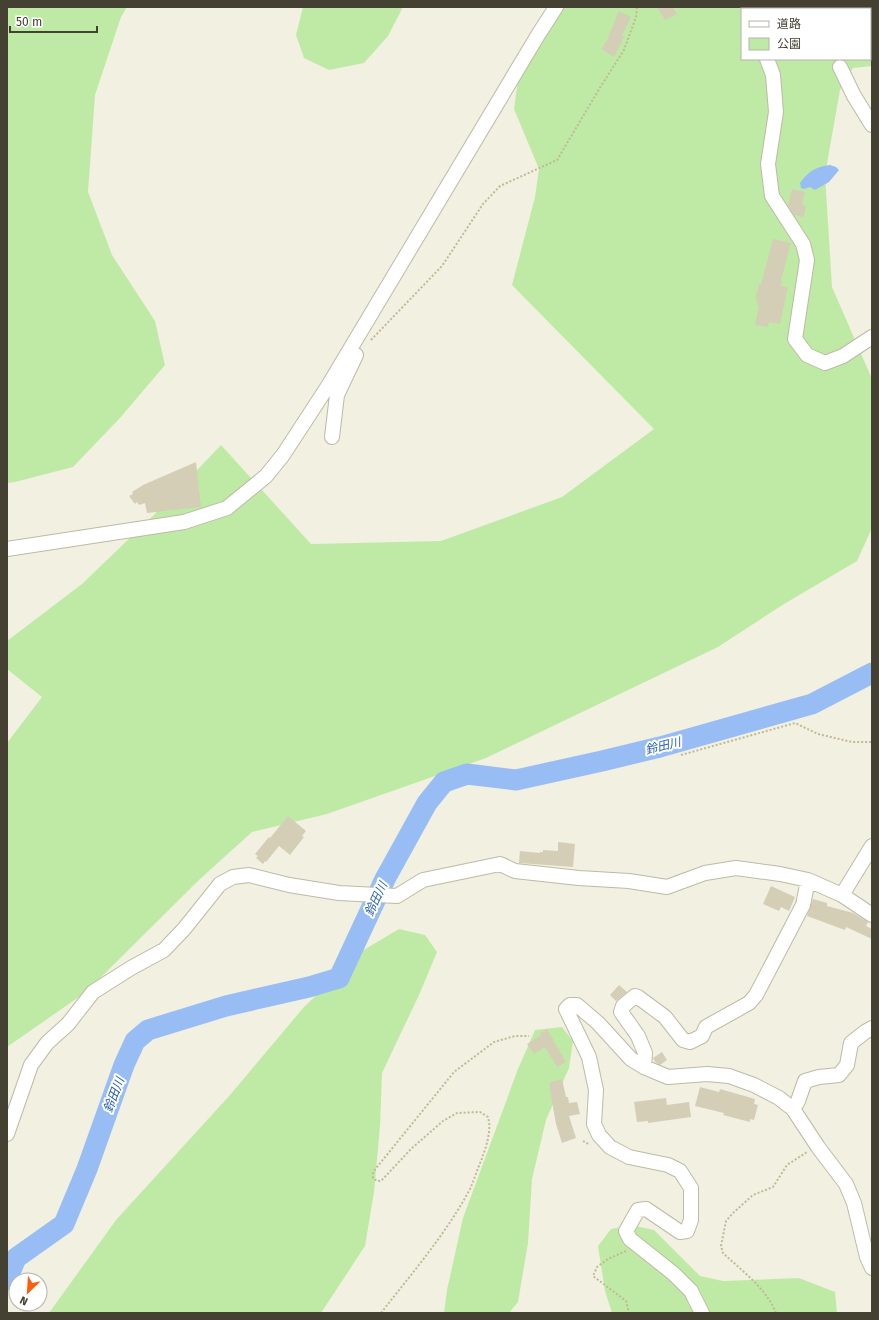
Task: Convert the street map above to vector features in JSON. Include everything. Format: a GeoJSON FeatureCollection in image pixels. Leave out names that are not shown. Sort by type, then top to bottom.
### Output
{"type":"FeatureCollection","features":[{"type":"Feature","properties":{"kind":"street"},"geometry":{"type":"LineString","coordinates":[[7,549],[184,522],[227,508],[266,476],[283,455],[352,353],[538,35],[556,7]]}},
{"type":"Feature","properties":{"kind":"street"},"geometry":{"type":"LineString","coordinates":[[767,60],[773,75],[776,112],[768,164],[772,196],[803,244],[807,260],[795,340],[807,355],[825,363],[844,356],[872,337]]}},
{"type":"Feature","properties":{"kind":"street"},"geometry":{"type":"LineString","coordinates":[[840,67],[854,96],[872,125]]}},
{"type":"Feature","properties":{"kind":"street"},"geometry":{"type":"LineString","coordinates":[[332,437],[337,395],[352,353]]}},
{"type":"Feature","properties":{"kind":"street"},"geometry":{"type":"LineString","coordinates":[[842,895],[872,846]]}},
{"type":"Feature","properties":{"kind":"street"},"geometry":{"type":"LineString","coordinates":[[7,1134],[31,1065],[47,1043],[68,1024],[93,992],[131,968],[164,950],[184,929],[220,884],[233,877],[249,874],[289,886],[339,893],[397,896],[423,880],[500,864],[515,870],[579,878],[630,881],[666,887],[705,873],[736,868],[780,874],[808,880],[842,895],[872,915]]}},
{"type":"Feature","properties":{"kind":"street"},"geometry":{"type":"LineString","coordinates":[[644,1067],[645,1053],[638,1036],[621,1012],[623,1006],[635,996],[638,997],[665,1017],[683,1040],[690,1042],[702,1036],[706,1027],[749,1003],[756,995],[803,905],[808,880]]}},
{"type":"Feature","properties":{"kind":"street"},"geometry":{"type":"LineString","coordinates":[[702,1313],[691,1291],[674,1274],[630,1238],[626,1231],[638,1210],[646,1209],[680,1232],[687,1231],[691,1220],[692,1188],[680,1171],[668,1164],[629,1157],[610,1147],[599,1135],[594,1124],[596,1090],[589,1057],[566,1009],[570,1005],[577,1005],[598,1023],[631,1059],[644,1067],[668,1077],[707,1074],[729,1076],[754,1085],[779,1098],[793,1109],[816,1145],[846,1184],[854,1203],[867,1257],[872,1268]]}},
{"type":"Feature","properties":{"kind":"street"},"geometry":{"type":"LineString","coordinates":[[793,1109],[798,1101],[805,1081],[820,1077],[839,1075],[847,1065],[851,1043],[872,1028]]}},
{"type":"Feature","properties":{"kind":"path"},"geometry":{"type":"LineString","coordinates":[[352,353],[442,266],[483,204],[500,186],[557,160],[624,50],[636,17],[637,7]]}},
{"type":"Feature","properties":{"kind":"path"},"geometry":{"type":"LineString","coordinates":[[680,755],[795,723],[818,734],[852,742],[872,742]]}},
{"type":"Feature","properties":{"kind":"path"},"geometry":{"type":"LineString","coordinates":[[382,1313],[450,1223],[470,1188],[484,1153],[488,1138],[490,1124],[488,1117],[480,1112],[457,1113],[443,1121],[412,1148],[381,1181],[377,1181],[373,1178],[373,1172],[454,1072],[494,1042],[515,1036],[529,1036]]}},
{"type":"Feature","properties":{"kind":"path"},"geometry":{"type":"LineString","coordinates":[[776,1313],[772,1304],[762,1290],[723,1253],[721,1246],[726,1221],[753,1195],[773,1188],[787,1165],[816,1145]]}},
{"type":"Feature","properties":{"kind":"path"},"geometry":{"type":"LineString","coordinates":[[629,1313],[626,1301],[593,1276],[597,1267],[608,1259],[639,1245]]}},
{"type":"Feature","properties":{"kind":"green space"},"geometry":{"type":"Polygon","coordinates":[[[7,7],[127,7],[121,17],[95,95],[88,192],[112,255],[155,321],[165,365],[120,418],[73,467],[7,483],[7,7]]]}},
{"type":"Feature","properties":{"kind":"green space"},"geometry":{"type":"Polygon","coordinates":[[[303,7],[403,7],[388,36],[364,63],[329,70],[304,58],[296,35],[303,7]]]}},
{"type":"Feature","properties":{"kind":"green space"},"geometry":{"type":"Polygon","coordinates":[[[555,7],[872,7],[872,66],[853,68],[840,90],[825,175],[832,287],[872,379],[872,528],[857,561],[784,604],[718,647],[486,758],[327,814],[252,832],[200,879],[86,992],[7,1047],[7,743],[42,697],[7,669],[7,641],[82,584],[160,509],[221,445],[311,544],[441,541],[562,497],[654,429],[512,285],[535,197],[539,169],[514,109],[522,51],[555,7]]]}},
{"type":"Feature","properties":{"kind":"green space"},"geometry":{"type":"Polygon","coordinates":[[[399,929],[425,935],[437,952],[419,995],[382,1073],[380,1126],[374,1192],[365,1246],[321,1313],[49,1313],[116,1220],[230,1095],[304,1007],[362,951],[399,929]]]}},
{"type":"Feature","properties":{"kind":"green space"},"geometry":{"type":"Polygon","coordinates":[[[562,1027],[573,1041],[569,1068],[546,1120],[532,1179],[528,1243],[518,1302],[509,1313],[444,1313],[447,1290],[463,1218],[518,1069],[535,1030],[562,1027]]]}},
{"type":"Feature","properties":{"kind":"green space"},"geometry":{"type":"Polygon","coordinates":[[[631,1225],[654,1230],[700,1276],[723,1281],[799,1278],[835,1292],[837,1313],[612,1313],[605,1291],[598,1246],[611,1229],[631,1225]]]}},
{"type":"Feature","properties":{"kind":"water"},"geometry":{"type":"Polygon","coordinates":[[[830,165],[839,170],[829,182],[815,190],[810,187],[804,189],[801,188],[800,183],[806,175],[816,168],[830,165]]]}},
{"type":"Feature","properties":{"kind":"building"},"geometry":{"type":"Polygon","coordinates":[[[657,7],[673,7],[677,14],[665,20],[657,7]]]}},
{"type":"Feature","properties":{"kind":"building"},"geometry":{"type":"Polygon","coordinates":[[[619,11],[631,17],[622,36],[624,37],[614,57],[601,49],[609,37],[619,11]]]}},
{"type":"Feature","properties":{"kind":"building"},"geometry":{"type":"Polygon","coordinates":[[[792,189],[805,192],[802,204],[806,206],[804,217],[794,215],[788,205],[792,189]]]}},
{"type":"Feature","properties":{"kind":"building"},"geometry":{"type":"Polygon","coordinates":[[[773,239],[791,243],[781,280],[781,286],[788,287],[780,324],[769,322],[768,327],[755,325],[759,305],[757,305],[756,296],[759,284],[761,284],[773,239]]]}},
{"type":"Feature","properties":{"kind":"building"},"geometry":{"type":"Polygon","coordinates":[[[196,462],[201,507],[147,513],[145,503],[139,505],[137,502],[135,504],[129,496],[133,494],[132,492],[143,485],[196,462]]]}},
{"type":"Feature","properties":{"kind":"building"},"geometry":{"type":"Polygon","coordinates":[[[288,816],[306,831],[302,836],[304,837],[290,855],[279,846],[263,864],[256,858],[258,856],[255,854],[288,816]]]}},
{"type":"Feature","properties":{"kind":"building"},"geometry":{"type":"Polygon","coordinates":[[[558,842],[575,844],[573,867],[519,863],[520,851],[540,853],[543,852],[543,850],[558,851],[558,842]]]}},
{"type":"Feature","properties":{"kind":"building"},"geometry":{"type":"Polygon","coordinates":[[[771,886],[795,897],[789,911],[781,907],[779,911],[763,904],[771,886]]]}},
{"type":"Feature","properties":{"kind":"building"},"geometry":{"type":"Polygon","coordinates":[[[813,899],[827,903],[827,906],[853,913],[868,922],[866,926],[872,929],[872,939],[846,927],[845,930],[807,916],[813,899]]]}},
{"type":"Feature","properties":{"kind":"building"},"geometry":{"type":"Polygon","coordinates":[[[619,985],[627,992],[616,1001],[610,995],[619,985]]]}},
{"type":"Feature","properties":{"kind":"building"},"geometry":{"type":"Polygon","coordinates":[[[547,1029],[566,1062],[557,1067],[545,1047],[534,1054],[527,1044],[547,1029]]]}},
{"type":"Feature","properties":{"kind":"building"},"geometry":{"type":"Polygon","coordinates":[[[662,1052],[667,1060],[660,1065],[655,1062],[653,1058],[662,1052]]]}},
{"type":"Feature","properties":{"kind":"building"},"geometry":{"type":"Polygon","coordinates":[[[562,1079],[569,1103],[577,1102],[580,1114],[569,1116],[576,1138],[562,1143],[556,1124],[549,1085],[550,1082],[562,1079]]]}},
{"type":"Feature","properties":{"kind":"building"},"geometry":{"type":"Polygon","coordinates":[[[700,1087],[719,1092],[720,1089],[755,1099],[754,1104],[758,1105],[754,1120],[750,1119],[750,1122],[723,1115],[724,1113],[695,1106],[700,1087]]]}},
{"type":"Feature","properties":{"kind":"building"},"geometry":{"type":"Polygon","coordinates":[[[666,1098],[667,1105],[689,1102],[691,1117],[648,1123],[648,1121],[637,1122],[634,1102],[666,1098]]]}},
{"type":"Feature","properties":{"kind":"waterway","name":"鈴田川"},"geometry":{"type":"LineString","coordinates":[[7,1280],[16,1258],[64,1224],[87,1169],[124,1065],[135,1041],[148,1030],[226,1006],[309,987],[339,978],[385,879],[427,803],[444,782],[467,774],[516,780],[660,747],[812,704],[872,673]]}}]}
